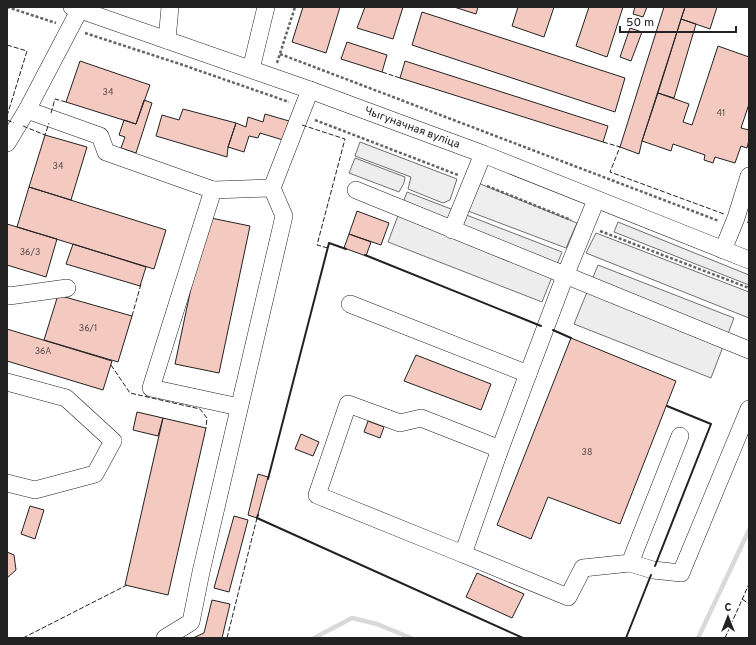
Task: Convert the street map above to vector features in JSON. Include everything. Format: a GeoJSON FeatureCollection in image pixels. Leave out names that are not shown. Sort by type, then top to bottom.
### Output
{"type":"FeatureCollection","features":[{"type":"Feature","properties":{"kind":"street"},"geometry":{"type":"LineString","coordinates":[[166,40],[170,7]]}},
{"type":"Feature","properties":{"kind":"street"},"geometry":{"type":"LineString","coordinates":[[251,69],[266,7]]}},
{"type":"Feature","properties":{"kind":"street"},"geometry":{"type":"LineString","coordinates":[[7,144],[27,110],[70,28],[76,8]]}},
{"type":"Feature","properties":{"kind":"street","name":"Чыгуначная вуліца"},"geometry":{"type":"LineString","coordinates":[[76,8],[310,90],[482,154],[749,260]]}},
{"type":"Feature","properties":{"kind":"street"},"geometry":{"type":"LineString","coordinates":[[165,638],[191,622],[201,572],[284,216],[272,188],[310,90]]}},
{"type":"Feature","properties":{"kind":"street"},"geometry":{"type":"LineString","coordinates":[[27,110],[100,136],[106,152],[213,190],[272,188]]}},
{"type":"Feature","properties":{"kind":"street"},"geometry":{"type":"LineString","coordinates":[[452,230],[482,154]]}},
{"type":"Feature","properties":{"kind":"street"},"geometry":{"type":"LineString","coordinates":[[723,250],[733,226],[749,176]]}},
{"type":"Feature","properties":{"kind":"street"},"geometry":{"type":"LineString","coordinates":[[213,190],[151,388],[239,407]]}},
{"type":"Feature","properties":{"kind":"street"},"geometry":{"type":"LineString","coordinates":[[356,190],[749,350]]}},
{"type":"Feature","properties":{"kind":"street"},"geometry":{"type":"LineString","coordinates":[[463,554],[528,374],[565,276],[596,200]]}},
{"type":"Feature","properties":{"kind":"street"},"geometry":{"type":"LineString","coordinates":[[7,294],[10,296],[67,288]]}},
{"type":"Feature","properties":{"kind":"street"},"geometry":{"type":"LineString","coordinates":[[350,304],[528,374]]}},
{"type":"Feature","properties":{"kind":"street"},"geometry":{"type":"LineString","coordinates":[[7,382],[66,398],[113,441],[95,474],[35,490],[7,483]]}},
{"type":"Feature","properties":{"kind":"street"},"geometry":{"type":"LineString","coordinates":[[500,449],[421,418],[400,423],[348,404],[317,495],[568,597],[583,568],[630,563],[653,570],[681,573],[749,409]]}},
{"type":"Feature","properties":{"kind":"street"},"geometry":{"type":"LineString","coordinates":[[630,563],[680,436]]}},
{"type":"Feature","properties":{"kind":"path"},"geometry":{"type":"LineString","coordinates":[[7,7],[180,64],[306,108],[313,119],[749,288]]}},
{"type":"Feature","properties":{"kind":"path"},"geometry":{"type":"LineString","coordinates":[[273,77],[295,7]]}},
{"type":"Feature","properties":{"kind":"path"},"geometry":{"type":"LineString","coordinates":[[280,54],[733,226]]}},
{"type":"Feature","properties":{"kind":"shaded area"},"geometry":{"type":"Polygon","coordinates":[[[360,142],[457,179],[450,200],[443,203],[408,189],[411,177],[355,156],[360,142]]]}},
{"type":"Feature","properties":{"kind":"shaded area"},"geometry":{"type":"Polygon","coordinates":[[[355,158],[405,177],[404,183],[399,192],[349,173],[355,158]]]}},
{"type":"Feature","properties":{"kind":"shaded area"},"geometry":{"type":"Polygon","coordinates":[[[478,183],[577,223],[566,248],[468,211],[478,183]]]}},
{"type":"Feature","properties":{"kind":"shaded area"},"geometry":{"type":"Polygon","coordinates":[[[407,192],[562,252],[542,302],[388,242],[407,192]]]}},
{"type":"Feature","properties":{"kind":"shaded area"},"geometry":{"type":"Polygon","coordinates":[[[618,222],[749,275],[749,285],[614,232],[618,222]]]}},
{"type":"Feature","properties":{"kind":"shaded area"},"geometry":{"type":"Polygon","coordinates":[[[596,233],[749,292],[749,318],[586,253],[596,233]]]}},
{"type":"Feature","properties":{"kind":"shaded area"},"geometry":{"type":"Polygon","coordinates":[[[598,265],[734,318],[711,378],[574,324],[598,265]]]}},
{"type":"Feature","properties":{"kind":"building"},"geometry":{"type":"Polygon","coordinates":[[[303,7],[340,7],[326,53],[292,42],[303,7]]]}},
{"type":"Feature","properties":{"kind":"building"},"geometry":{"type":"Polygon","coordinates":[[[365,7],[403,7],[393,39],[357,28],[365,7]]]}},
{"type":"Feature","properties":{"kind":"building"},"geometry":{"type":"Polygon","coordinates":[[[454,7],[478,7],[476,14],[454,7]]]}},
{"type":"Feature","properties":{"kind":"building"},"geometry":{"type":"Polygon","coordinates":[[[518,7],[554,7],[544,37],[512,26],[518,7]]]}},
{"type":"Feature","properties":{"kind":"building"},"geometry":{"type":"Polygon","coordinates":[[[589,7],[623,7],[607,57],[576,46],[589,7]]]}},
{"type":"Feature","properties":{"kind":"building"},"geometry":{"type":"Polygon","coordinates":[[[635,7],[647,7],[643,17],[633,14],[635,7]]]}},
{"type":"Feature","properties":{"kind":"building"},"geometry":{"type":"Polygon","coordinates":[[[664,7],[685,7],[639,154],[620,147],[664,7]]]}},
{"type":"Feature","properties":{"kind":"building"},"geometry":{"type":"Polygon","coordinates":[[[685,7],[717,7],[710,29],[681,19],[685,7]]]}},
{"type":"Feature","properties":{"kind":"building"},"geometry":{"type":"Polygon","coordinates":[[[422,12],[625,78],[615,112],[412,45],[422,12]]]}},
{"type":"Feature","properties":{"kind":"building"},"geometry":{"type":"Polygon","coordinates":[[[681,19],[696,24],[674,98],[658,93],[681,19]]]}},
{"type":"Feature","properties":{"kind":"building"},"geometry":{"type":"Polygon","coordinates":[[[630,28],[642,32],[631,61],[620,57],[630,28]]]}},
{"type":"Feature","properties":{"kind":"building"},"geometry":{"type":"Polygon","coordinates":[[[347,42],[387,55],[382,72],[341,59],[347,42]]]}},
{"type":"Feature","properties":{"kind":"building"},"geometry":{"type":"Polygon","coordinates":[[[718,46],[749,57],[749,104],[741,128],[749,130],[749,140],[747,148],[741,146],[735,163],[715,157],[713,163],[704,160],[705,155],[673,144],[671,151],[642,141],[658,93],[689,104],[683,122],[692,125],[718,46]]]}},
{"type":"Feature","properties":{"kind":"building"},"geometry":{"type":"Polygon","coordinates":[[[80,61],[150,85],[136,124],[66,102],[80,61]]]}},
{"type":"Feature","properties":{"kind":"building"},"geometry":{"type":"Polygon","coordinates":[[[405,61],[608,126],[603,142],[400,78],[405,61]]]}},
{"type":"Feature","properties":{"kind":"building"},"geometry":{"type":"Polygon","coordinates":[[[144,100],[152,103],[136,153],[121,148],[125,137],[119,135],[124,120],[136,124],[144,100]]]}},
{"type":"Feature","properties":{"kind":"building"},"geometry":{"type":"Polygon","coordinates":[[[183,109],[236,123],[228,147],[227,157],[156,136],[162,115],[179,120],[183,109]]]}},
{"type":"Feature","properties":{"kind":"building"},"geometry":{"type":"Polygon","coordinates":[[[265,114],[289,121],[283,140],[260,133],[258,138],[249,136],[244,152],[228,147],[236,123],[246,127],[248,117],[263,122],[265,114]]]}},
{"type":"Feature","properties":{"kind":"building"},"geometry":{"type":"Polygon","coordinates":[[[45,135],[87,147],[71,200],[29,187],[45,135]]]}},
{"type":"Feature","properties":{"kind":"building"},"geometry":{"type":"Polygon","coordinates":[[[29,187],[166,230],[154,269],[17,227],[29,187]]]}},
{"type":"Feature","properties":{"kind":"building"},"geometry":{"type":"Polygon","coordinates":[[[357,211],[389,223],[381,245],[349,234],[357,211]]]}},
{"type":"Feature","properties":{"kind":"building"},"geometry":{"type":"Polygon","coordinates":[[[206,217],[250,226],[219,373],[175,364],[206,217]]]}},
{"type":"Feature","properties":{"kind":"building"},"geometry":{"type":"Polygon","coordinates":[[[7,224],[57,239],[46,277],[7,265],[7,224]]]}},
{"type":"Feature","properties":{"kind":"building"},"geometry":{"type":"Polygon","coordinates":[[[349,234],[371,242],[366,256],[344,248],[349,234]]]}},
{"type":"Feature","properties":{"kind":"building"},"geometry":{"type":"Polygon","coordinates":[[[73,244],[146,267],[140,286],[66,264],[73,244]]]}},
{"type":"Feature","properties":{"kind":"building"},"geometry":{"type":"Polygon","coordinates":[[[58,295],[132,316],[118,362],[44,340],[58,295]]]}},
{"type":"Feature","properties":{"kind":"building"},"geometry":{"type":"Polygon","coordinates":[[[7,329],[112,361],[103,390],[7,361],[7,329]]]}},
{"type":"Feature","properties":{"kind":"building"},"geometry":{"type":"Polygon","coordinates":[[[571,338],[676,381],[620,524],[548,497],[531,539],[497,525],[571,338]]]}},
{"type":"Feature","properties":{"kind":"building"},"geometry":{"type":"Polygon","coordinates":[[[416,355],[491,384],[481,410],[404,381],[416,355]]]}},
{"type":"Feature","properties":{"kind":"building"},"geometry":{"type":"Polygon","coordinates":[[[137,412],[163,418],[158,436],[133,430],[137,412]]]}},
{"type":"Feature","properties":{"kind":"building"},"geometry":{"type":"Polygon","coordinates":[[[163,418],[206,428],[168,595],[125,585],[163,418]]]}},
{"type":"Feature","properties":{"kind":"building"},"geometry":{"type":"Polygon","coordinates":[[[368,421],[384,427],[380,438],[364,432],[368,421]]]}},
{"type":"Feature","properties":{"kind":"building"},"geometry":{"type":"Polygon","coordinates":[[[301,434],[319,442],[313,456],[295,449],[301,434]]]}},
{"type":"Feature","properties":{"kind":"building"},"geometry":{"type":"Polygon","coordinates":[[[258,474],[268,477],[257,518],[248,515],[258,474]]]}},
{"type":"Feature","properties":{"kind":"building"},"geometry":{"type":"Polygon","coordinates":[[[30,506],[44,510],[35,539],[21,534],[30,506]]]}},
{"type":"Feature","properties":{"kind":"building"},"geometry":{"type":"Polygon","coordinates":[[[234,516],[248,520],[229,592],[214,588],[234,516]]]}},
{"type":"Feature","properties":{"kind":"building"},"geometry":{"type":"Polygon","coordinates":[[[7,552],[14,555],[16,570],[7,578],[7,552]]]}},
{"type":"Feature","properties":{"kind":"building"},"geometry":{"type":"Polygon","coordinates":[[[477,573],[524,594],[512,618],[466,597],[477,573]]]}},
{"type":"Feature","properties":{"kind":"building"},"geometry":{"type":"Polygon","coordinates":[[[212,600],[230,604],[222,638],[193,638],[204,633],[212,600]]]}},
{"type":"Feature","properties":{"kind":"waterway"},"geometry":{"type":"LineString","coordinates":[[698,638],[749,530]]}},
{"type":"Feature","properties":{"kind":"waterway"},"geometry":{"type":"LineString","coordinates":[[314,638],[352,618],[377,624],[411,638]]}},
{"type":"Feature","properties":{"kind":"fence"},"geometry":{"type":"LineString","coordinates":[[7,45],[27,51],[7,116]]}},
{"type":"Feature","properties":{"kind":"fence"},"geometry":{"type":"LineString","coordinates":[[382,72],[400,78]]}},
{"type":"Feature","properties":{"kind":"fence"},"geometry":{"type":"LineString","coordinates":[[51,113],[55,99],[66,102]]}},
{"type":"Feature","properties":{"kind":"fence"},"geometry":{"type":"LineString","coordinates":[[7,120],[14,123]]}},
{"type":"Feature","properties":{"kind":"fence"},"geometry":{"type":"LineString","coordinates":[[23,126],[45,135],[49,123]]}},
{"type":"Feature","properties":{"kind":"fence"},"geometry":{"type":"LineString","coordinates":[[302,125],[345,139],[317,245],[328,248]]}},
{"type":"Feature","properties":{"kind":"fence"},"geometry":{"type":"LineString","coordinates":[[603,142],[620,147],[610,172],[724,214]]}},
{"type":"Feature","properties":{"kind":"fence"},"geometry":{"type":"LineString","coordinates":[[132,316],[141,284]]}},
{"type":"Feature","properties":{"kind":"fence"},"geometry":{"type":"LineString","coordinates":[[111,365],[130,393],[200,409],[207,418],[206,428]]}},
{"type":"Feature","properties":{"kind":"fence"},"geometry":{"type":"LineString","coordinates":[[227,638],[257,518]]}},
{"type":"Feature","properties":{"kind":"fence"},"geometry":{"type":"LineString","coordinates":[[725,638],[749,584]]}},
{"type":"Feature","properties":{"kind":"fence"},"geometry":{"type":"LineString","coordinates":[[23,638],[127,585]]}},
{"type":"Feature","properties":{"kind":"fence"},"geometry":{"type":"LineString","coordinates":[[742,599],[749,604]]}},
{"type":"Feature","properties":{"kind":"wall"},"geometry":{"type":"LineString","coordinates":[[268,479],[329,243],[346,249]]}},
{"type":"Feature","properties":{"kind":"wall"},"geometry":{"type":"LineString","coordinates":[[365,255],[541,326]]}},
{"type":"Feature","properties":{"kind":"wall"},"geometry":{"type":"LineString","coordinates":[[553,330],[571,338]]}},
{"type":"Feature","properties":{"kind":"wall"},"geometry":{"type":"LineString","coordinates":[[655,566],[711,424],[667,406]]}},
{"type":"Feature","properties":{"kind":"wall"},"geometry":{"type":"LineString","coordinates":[[258,515],[257,518],[523,638]]}},
{"type":"Feature","properties":{"kind":"wall"},"geometry":{"type":"LineString","coordinates":[[626,638],[651,575]]}}]}
